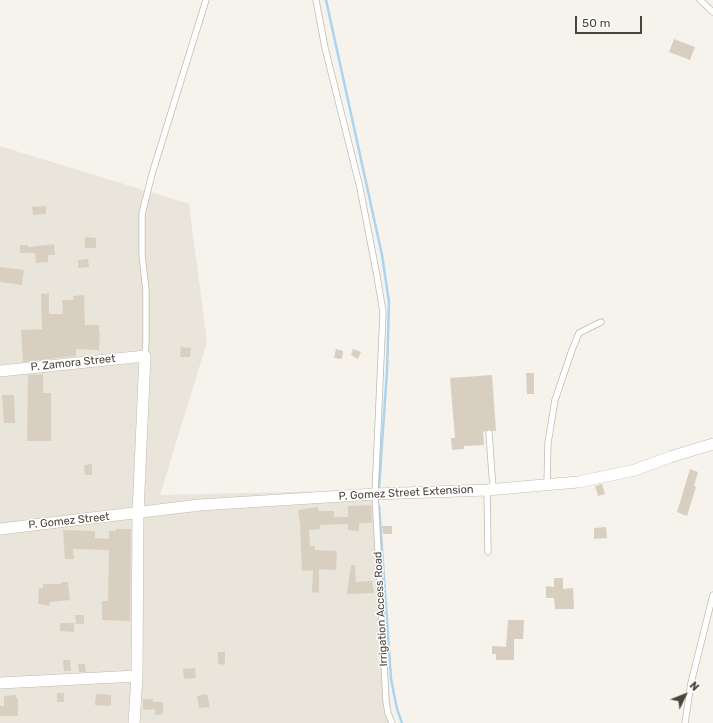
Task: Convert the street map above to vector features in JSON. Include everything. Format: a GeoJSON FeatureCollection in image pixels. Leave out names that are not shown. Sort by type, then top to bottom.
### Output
{"type":"FeatureCollection","features":[{"type":"Feature","properties":{"kind":"street","name":"P. Zamora Street"},"geometry":{"type":"LineString","coordinates":[[0,370],[145,356]]}},
{"type":"Feature","properties":{"kind":"street"},"geometry":{"type":"LineString","coordinates":[[134,723],[137,676],[138,513],[145,356]]}},
{"type":"Feature","properties":{"kind":"street","name":"P. Gomez Street Extension"},"geometry":{"type":"LineString","coordinates":[[138,513],[200,506],[375,494],[490,489],[593,480],[635,470],[670,457],[713,444]]}},
{"type":"Feature","properties":{"kind":"street","name":"P. Gomez Street"},"geometry":{"type":"LineString","coordinates":[[0,529],[138,513]]}},
{"type":"Feature","properties":{"kind":"street"},"geometry":{"type":"LineString","coordinates":[[0,683],[137,676]]}},
{"type":"Feature","properties":{"kind":"lane"},"geometry":{"type":"LineString","coordinates":[[145,356],[146,291],[142,255],[142,214],[152,174],[206,0]]}},
{"type":"Feature","properties":{"kind":"lane","name":"Irrigation Access Road"},"geometry":{"type":"LineString","coordinates":[[316,0],[325,48],[360,188],[383,312],[375,494],[386,701],[392,723]]}},
{"type":"Feature","properties":{"kind":"lane"},"geometry":{"type":"LineString","coordinates":[[700,0],[713,12]]}},
{"type":"Feature","properties":{"kind":"lane"},"geometry":{"type":"LineString","coordinates":[[547,485],[548,443],[557,394],[579,333],[601,322]]}},
{"type":"Feature","properties":{"kind":"lane"},"geometry":{"type":"LineString","coordinates":[[488,552],[490,489],[489,433]]}},
{"type":"Feature","properties":{"kind":"lane"},"geometry":{"type":"LineString","coordinates":[[685,723],[691,683],[713,595]]}},
{"type":"Feature","properties":{"kind":"shaded area"},"geometry":{"type":"Polygon","coordinates":[[[0,146],[189,204],[207,342],[160,495],[374,490],[392,723],[0,723],[0,146]]]}},
{"type":"Feature","properties":{"kind":"building"},"geometry":{"type":"Polygon","coordinates":[[[674,39],[695,47],[690,60],[669,52],[674,39]]]}},
{"type":"Feature","properties":{"kind":"building"},"geometry":{"type":"Polygon","coordinates":[[[46,206],[46,214],[33,215],[32,207],[46,206]]]}},
{"type":"Feature","properties":{"kind":"building"},"geometry":{"type":"Polygon","coordinates":[[[85,237],[96,238],[96,248],[85,248],[85,237]]]}},
{"type":"Feature","properties":{"kind":"building"},"geometry":{"type":"Polygon","coordinates":[[[54,244],[55,255],[48,255],[48,262],[36,263],[35,253],[20,253],[20,245],[28,245],[28,247],[54,244]]]}},
{"type":"Feature","properties":{"kind":"building"},"geometry":{"type":"Polygon","coordinates":[[[88,259],[89,267],[78,268],[78,260],[88,259]]]}},
{"type":"Feature","properties":{"kind":"building"},"geometry":{"type":"Polygon","coordinates":[[[0,267],[24,270],[22,285],[0,282],[0,267]]]}},
{"type":"Feature","properties":{"kind":"building"},"geometry":{"type":"Polygon","coordinates":[[[49,293],[49,314],[63,314],[62,300],[74,300],[73,296],[84,295],[85,325],[99,325],[99,350],[76,349],[76,356],[23,362],[21,330],[42,329],[41,294],[49,293]]]}},
{"type":"Feature","properties":{"kind":"building"},"geometry":{"type":"Polygon","coordinates":[[[181,347],[191,348],[190,357],[180,357],[181,347]]]}},
{"type":"Feature","properties":{"kind":"building"},"geometry":{"type":"Polygon","coordinates":[[[336,349],[343,351],[342,359],[334,358],[336,349]]]}},
{"type":"Feature","properties":{"kind":"building"},"geometry":{"type":"Polygon","coordinates":[[[353,349],[361,352],[358,359],[351,355],[353,349]]]}},
{"type":"Feature","properties":{"kind":"building"},"geometry":{"type":"Polygon","coordinates":[[[526,373],[534,373],[534,394],[527,394],[526,373]]]}},
{"type":"Feature","properties":{"kind":"building"},"geometry":{"type":"Polygon","coordinates":[[[43,374],[43,393],[51,393],[51,441],[27,441],[28,375],[43,374]]]}},
{"type":"Feature","properties":{"kind":"building"},"geometry":{"type":"Polygon","coordinates":[[[492,375],[496,431],[489,429],[483,432],[484,445],[464,446],[464,449],[452,450],[451,438],[455,438],[450,378],[492,375]]]}},
{"type":"Feature","properties":{"kind":"building"},"geometry":{"type":"Polygon","coordinates":[[[2,395],[14,395],[15,423],[4,423],[2,395]]]}},
{"type":"Feature","properties":{"kind":"building"},"geometry":{"type":"Polygon","coordinates":[[[92,464],[92,475],[85,475],[84,465],[92,464]]]}},
{"type":"Feature","properties":{"kind":"building"},"geometry":{"type":"Polygon","coordinates":[[[690,469],[698,472],[694,486],[696,487],[687,516],[677,512],[690,469]]]}},
{"type":"Feature","properties":{"kind":"building"},"geometry":{"type":"Polygon","coordinates":[[[602,484],[605,494],[598,496],[595,486],[602,484]]]}},
{"type":"Feature","properties":{"kind":"building"},"geometry":{"type":"Polygon","coordinates":[[[371,505],[372,523],[359,523],[359,531],[348,530],[348,524],[320,525],[320,529],[309,530],[310,546],[315,546],[315,550],[337,551],[336,570],[319,569],[319,593],[312,592],[313,570],[302,571],[298,510],[318,507],[318,511],[334,511],[334,517],[348,517],[348,506],[371,505]]]}},
{"type":"Feature","properties":{"kind":"building"},"geometry":{"type":"Polygon","coordinates":[[[382,526],[392,526],[392,534],[383,534],[382,526]]]}},
{"type":"Feature","properties":{"kind":"building"},"geometry":{"type":"Polygon","coordinates":[[[606,527],[607,538],[594,539],[594,528],[606,527]]]}},
{"type":"Feature","properties":{"kind":"building"},"geometry":{"type":"Polygon","coordinates":[[[116,529],[131,529],[130,621],[102,620],[102,601],[108,601],[109,550],[73,549],[74,559],[65,559],[63,530],[95,531],[95,538],[109,539],[109,531],[116,531],[116,529]]]}},
{"type":"Feature","properties":{"kind":"building"},"geometry":{"type":"Polygon","coordinates":[[[351,565],[355,565],[356,582],[372,581],[374,593],[347,594],[351,565]]]}},
{"type":"Feature","properties":{"kind":"building"},"geometry":{"type":"Polygon","coordinates":[[[554,578],[563,578],[563,589],[573,588],[574,609],[555,609],[554,598],[546,598],[546,586],[554,587],[554,578]]]}},
{"type":"Feature","properties":{"kind":"building"},"geometry":{"type":"Polygon","coordinates":[[[61,582],[68,582],[70,600],[50,602],[50,606],[38,604],[39,588],[43,588],[43,584],[61,584],[61,582]]]}},
{"type":"Feature","properties":{"kind":"building"},"geometry":{"type":"Polygon","coordinates":[[[75,615],[84,615],[84,624],[76,624],[75,615]]]}},
{"type":"Feature","properties":{"kind":"building"},"geometry":{"type":"Polygon","coordinates":[[[508,620],[524,620],[523,639],[514,639],[514,660],[496,660],[496,654],[492,654],[492,646],[506,647],[508,620]]]}},
{"type":"Feature","properties":{"kind":"building"},"geometry":{"type":"Polygon","coordinates":[[[60,623],[74,623],[74,632],[60,631],[60,623]]]}},
{"type":"Feature","properties":{"kind":"building"},"geometry":{"type":"Polygon","coordinates":[[[218,652],[225,652],[225,665],[218,664],[218,652]]]}},
{"type":"Feature","properties":{"kind":"building"},"geometry":{"type":"Polygon","coordinates":[[[63,660],[70,660],[71,671],[64,671],[63,660]]]}},
{"type":"Feature","properties":{"kind":"building"},"geometry":{"type":"Polygon","coordinates":[[[78,664],[85,664],[86,672],[79,672],[78,664]]]}},
{"type":"Feature","properties":{"kind":"building"},"geometry":{"type":"Polygon","coordinates":[[[195,668],[196,678],[184,679],[183,669],[195,668]]]}},
{"type":"Feature","properties":{"kind":"building"},"geometry":{"type":"Polygon","coordinates":[[[57,693],[64,693],[64,702],[57,702],[57,693]]]}},
{"type":"Feature","properties":{"kind":"building"},"geometry":{"type":"Polygon","coordinates":[[[96,694],[111,695],[111,706],[95,705],[96,694]]]}},
{"type":"Feature","properties":{"kind":"building"},"geometry":{"type":"Polygon","coordinates":[[[207,694],[210,707],[199,708],[197,696],[207,694]]]}},
{"type":"Feature","properties":{"kind":"building"},"geometry":{"type":"Polygon","coordinates":[[[16,695],[16,698],[18,698],[18,716],[0,716],[0,706],[4,706],[4,696],[16,695]]]}},
{"type":"Feature","properties":{"kind":"building"},"geometry":{"type":"Polygon","coordinates":[[[143,699],[153,699],[153,702],[163,702],[163,714],[155,715],[155,709],[143,710],[143,699]]]}},
{"type":"Feature","properties":{"kind":"waterway"},"geometry":{"type":"LineString","coordinates":[[326,0],[382,255],[389,302],[387,371],[379,488]]}},
{"type":"Feature","properties":{"kind":"waterway"},"geometry":{"type":"LineString","coordinates":[[379,506],[391,679],[397,709],[402,723]]}}]}
